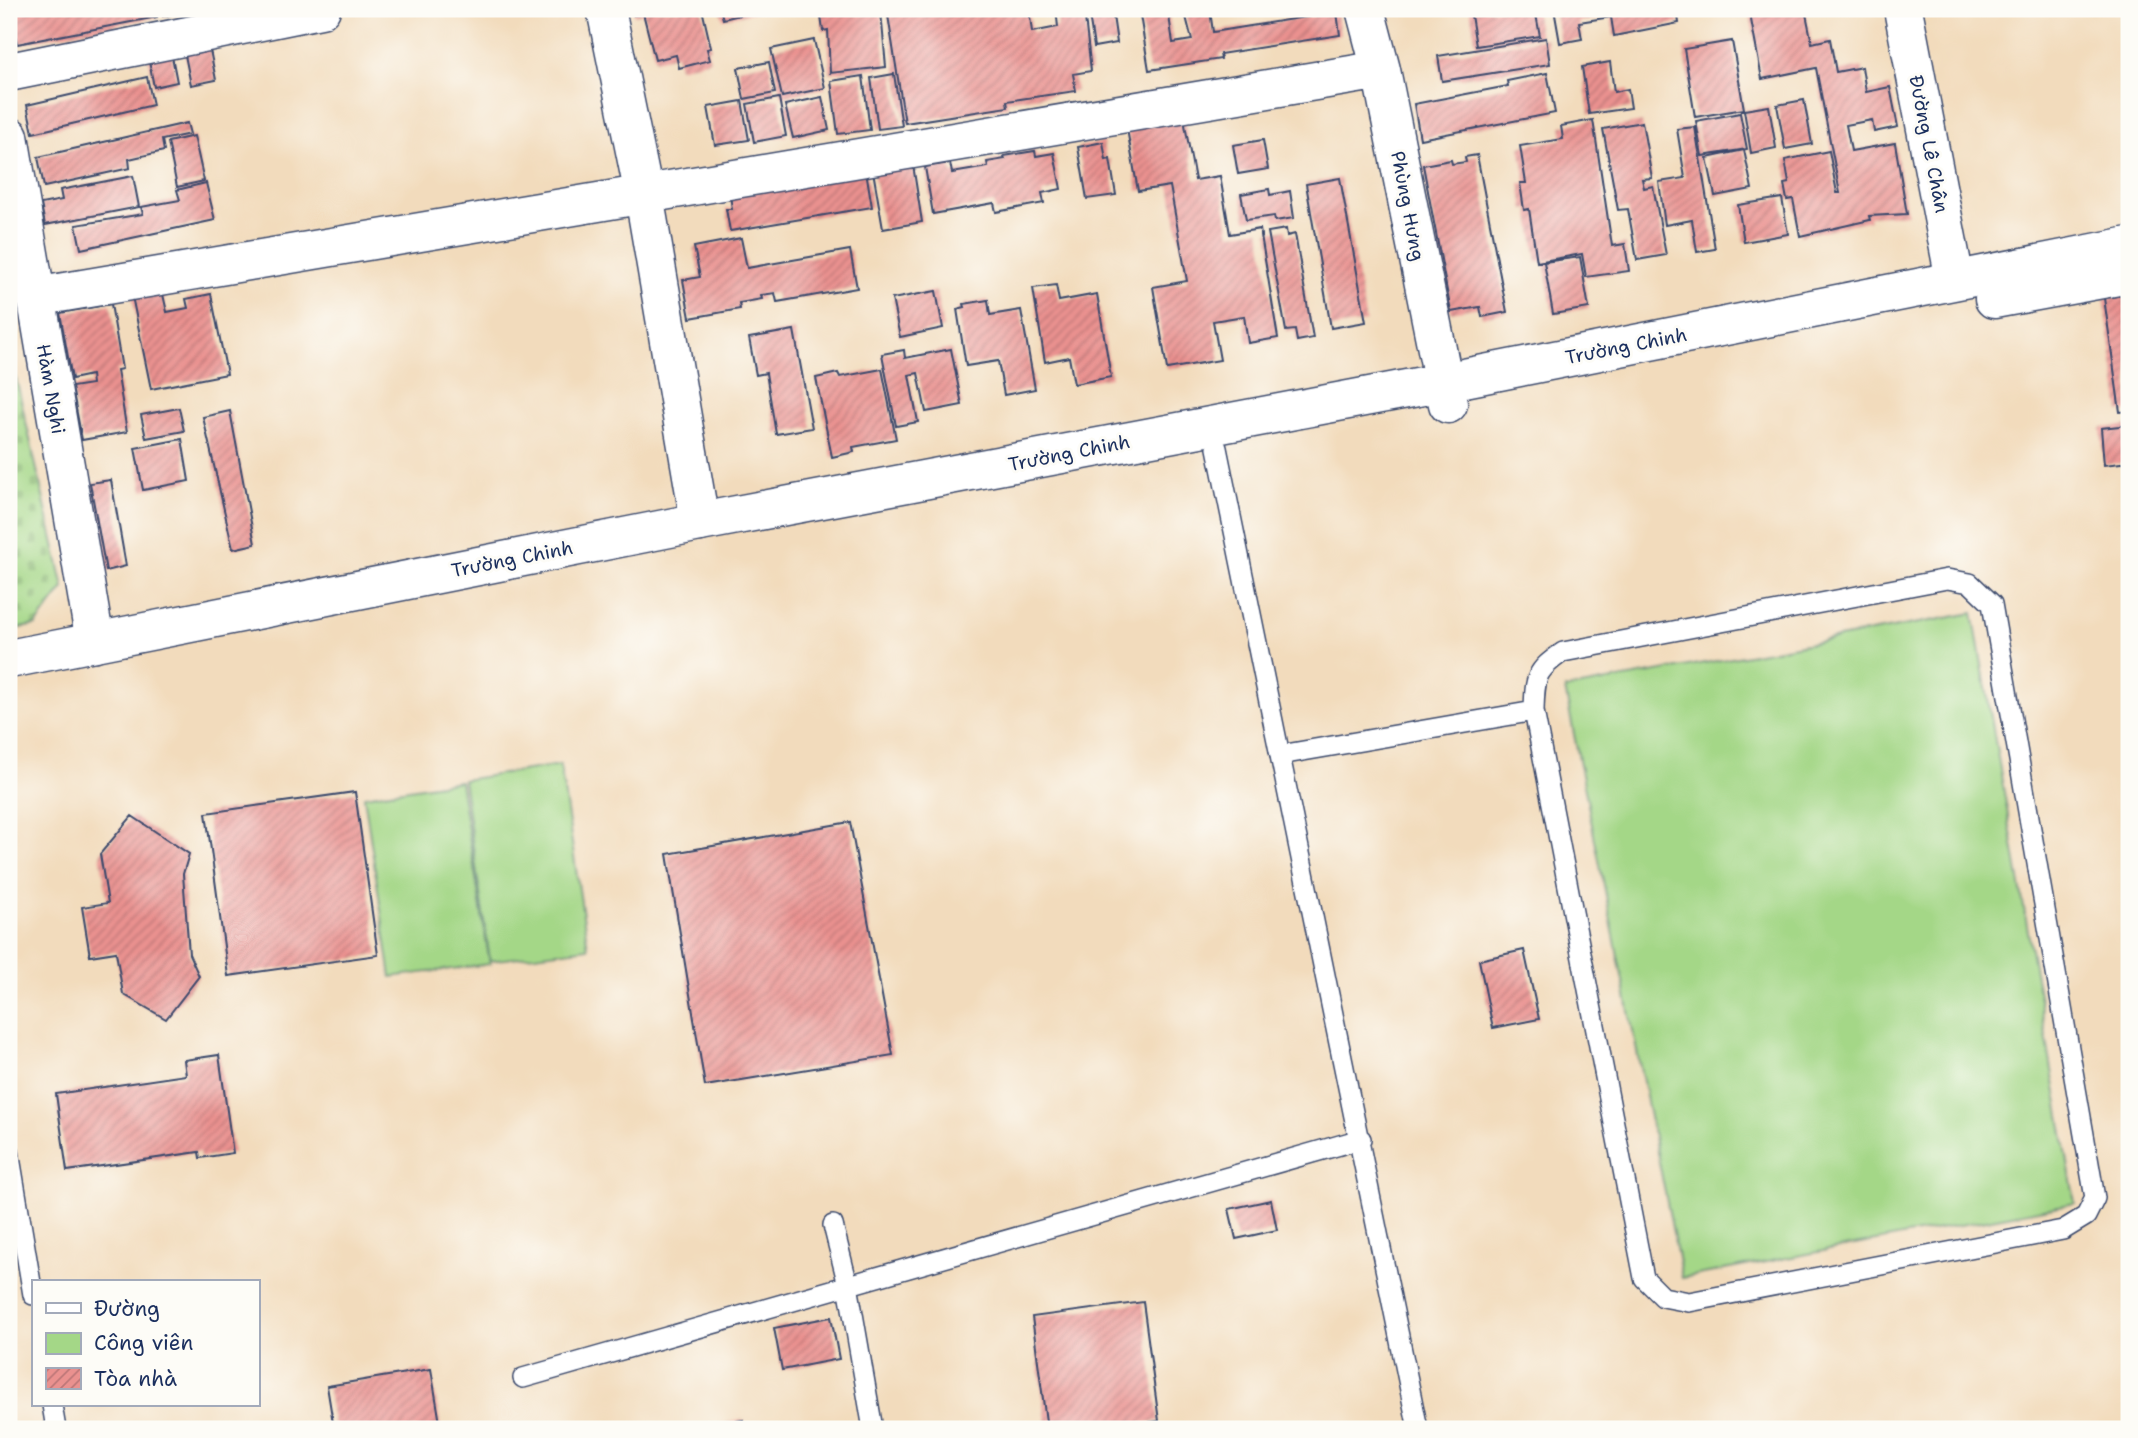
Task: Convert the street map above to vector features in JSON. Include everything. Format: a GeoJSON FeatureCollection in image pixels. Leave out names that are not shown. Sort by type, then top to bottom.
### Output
{"type":"FeatureCollection","features":[{"type":"Feature","properties":{"kind":"street"},"geometry":{"type":"LineString","coordinates":[[9,72],[321,9]]}},
{"type":"Feature","properties":{"kind":"street"},"geometry":{"type":"LineString","coordinates":[[606,9],[644,195],[700,522]]}},
{"type":"Feature","properties":{"kind":"street","name":"Phùng Hưng"},"geometry":{"type":"LineString","coordinates":[[1365,9],[1381,71],[1446,393]]}},
{"type":"Feature","properties":{"kind":"street","name":"Đường Lê Chân"},"geometry":{"type":"LineString","coordinates":[[1903,9],[1955,280]]}},
{"type":"Feature","properties":{"kind":"street"},"geometry":{"type":"LineString","coordinates":[[35,297],[1381,71]]}},
{"type":"Feature","properties":{"kind":"street","name":"Hàm Nghi"},"geometry":{"type":"LineString","coordinates":[[9,136],[95,642]]}},
{"type":"Feature","properties":{"kind":"street","name":"Trường Chinh"},"geometry":{"type":"LineString","coordinates":[[9,681],[1217,449],[1446,393],[1955,280],[2129,246]]}},
{"type":"Feature","properties":{"kind":"street","name":"Trường Chinh"},"geometry":{"type":"LineString","coordinates":[[9,659],[700,522],[2129,274]]}},
{"type":"Feature","properties":{"kind":"lane"},"geometry":{"type":"LineString","coordinates":[[1217,449],[1361,1139],[1418,1429]]}},
{"type":"Feature","properties":{"kind":"lane"},"geometry":{"type":"LineString","coordinates":[[1947,579],[1970,583],[1984,593],[1992,604],[2095,1198],[2086,1216],[2063,1230],[1689,1302],[1663,1297],[1644,1278],[1534,711],[1535,683],[1540,667],[1563,652],[1947,579]]}},
{"type":"Feature","properties":{"kind":"lane"},"geometry":{"type":"LineString","coordinates":[[1280,755],[1534,711]]}},
{"type":"Feature","properties":{"kind":"lane"},"geometry":{"type":"LineString","coordinates":[[523,1378],[1361,1139]]}},
{"type":"Feature","properties":{"kind":"lane"},"geometry":{"type":"LineString","coordinates":[[9,1151],[32,1289]]}},
{"type":"Feature","properties":{"kind":"lane"},"geometry":{"type":"LineString","coordinates":[[832,1226],[848,1285],[873,1429]]}},
{"type":"Feature","properties":{"kind":"lane"},"geometry":{"type":"LineString","coordinates":[[52,1406],[56,1429]]}},
{"type":"Feature","properties":{"kind":"green space"},"geometry":{"type":"Polygon","coordinates":[[[9,348],[64,588],[36,625],[9,630],[9,348]]]}},
{"type":"Feature","properties":{"kind":"green space"},"geometry":{"type":"Polygon","coordinates":[[[1973,613],[2075,1203],[1682,1278],[1565,689],[1973,613]]]}},
{"type":"Feature","properties":{"kind":"green space"},"geometry":{"type":"Polygon","coordinates":[[[560,765],[588,948],[490,961],[463,780],[560,765]]]}},
{"type":"Feature","properties":{"kind":"green space"},"geometry":{"type":"Polygon","coordinates":[[[460,781],[490,964],[391,977],[364,796],[460,781]]]}},
{"type":"Feature","properties":{"kind":"building"},"geometry":{"type":"Polygon","coordinates":[[[10,9],[155,9],[157,17],[17,44],[10,9]]]}},
{"type":"Feature","properties":{"kind":"building"},"geometry":{"type":"Polygon","coordinates":[[[162,9],[193,9],[193,10],[163,16],[162,9]]]}},
{"type":"Feature","properties":{"kind":"building"},"geometry":{"type":"Polygon","coordinates":[[[633,9],[702,9],[711,48],[707,49],[710,60],[679,68],[676,55],[655,60],[643,13],[634,15],[633,9]]]}},
{"type":"Feature","properties":{"kind":"building"},"geometry":{"type":"Polygon","coordinates":[[[720,9],[761,9],[761,10],[723,19],[720,9]]]}},
{"type":"Feature","properties":{"kind":"building"},"geometry":{"type":"Polygon","coordinates":[[[820,9],[855,9],[856,15],[881,12],[886,67],[830,73],[828,30],[823,31],[820,9]]]}},
{"type":"Feature","properties":{"kind":"building"},"geometry":{"type":"Polygon","coordinates":[[[887,9],[1029,9],[1032,32],[1058,27],[1056,9],[1084,9],[1091,71],[1073,74],[1076,91],[1007,101],[1008,107],[905,123],[887,9]]]}},
{"type":"Feature","properties":{"kind":"building"},"geometry":{"type":"Polygon","coordinates":[[[1088,9],[1112,9],[1117,43],[1094,47],[1088,9]]]}},
{"type":"Feature","properties":{"kind":"building"},"geometry":{"type":"Polygon","coordinates":[[[1139,9],[1168,9],[1173,43],[1192,40],[1184,9],[1217,9],[1210,11],[1213,32],[1337,12],[1340,35],[1220,54],[1221,59],[1149,70],[1139,9]]]}},
{"type":"Feature","properties":{"kind":"building"},"geometry":{"type":"Polygon","coordinates":[[[1470,9],[1535,9],[1540,36],[1476,46],[1470,9]]]}},
{"type":"Feature","properties":{"kind":"building"},"geometry":{"type":"Polygon","coordinates":[[[1554,9],[1677,9],[1679,23],[1614,36],[1611,17],[1579,22],[1582,39],[1560,43],[1554,9]]]}},
{"type":"Feature","properties":{"kind":"building"},"geometry":{"type":"Polygon","coordinates":[[[1749,9],[1805,9],[1812,43],[1830,39],[1836,72],[1862,67],[1866,92],[1890,87],[1898,127],[1874,132],[1872,120],[1846,125],[1851,151],[1895,143],[1907,214],[1869,216],[1870,220],[1800,236],[1793,199],[1787,200],[1784,184],[1789,183],[1785,160],[1829,151],[1837,193],[1840,193],[1816,68],[1762,79],[1749,9]]]}},
{"type":"Feature","properties":{"kind":"building"},"geometry":{"type":"Polygon","coordinates":[[[1546,38],[1550,64],[1442,81],[1438,56],[1546,38]]]}},
{"type":"Feature","properties":{"kind":"building"},"geometry":{"type":"Polygon","coordinates":[[[208,40],[216,80],[191,85],[183,45],[208,40]]]}},
{"type":"Feature","properties":{"kind":"building"},"geometry":{"type":"Polygon","coordinates":[[[814,40],[825,88],[782,97],[771,49],[814,40]]]}},
{"type":"Feature","properties":{"kind":"building"},"geometry":{"type":"Polygon","coordinates":[[[1732,41],[1744,109],[1695,117],[1684,49],[1732,41]]]}},
{"type":"Feature","properties":{"kind":"building"},"geometry":{"type":"Polygon","coordinates":[[[170,46],[177,82],[154,87],[147,51],[170,46]]]}},
{"type":"Feature","properties":{"kind":"building"},"geometry":{"type":"Polygon","coordinates":[[[769,62],[775,93],[744,99],[738,68],[769,62]]]}},
{"type":"Feature","properties":{"kind":"building"},"geometry":{"type":"Polygon","coordinates":[[[1610,62],[1614,92],[1628,89],[1631,108],[1589,114],[1582,67],[1610,62]]]}},
{"type":"Feature","properties":{"kind":"building"},"geometry":{"type":"Polygon","coordinates":[[[1547,73],[1555,113],[1420,139],[1414,104],[1508,86],[1507,81],[1547,73]]]}},
{"type":"Feature","properties":{"kind":"building"},"geometry":{"type":"Polygon","coordinates":[[[894,74],[902,126],[878,129],[871,78],[894,74]]]}},
{"type":"Feature","properties":{"kind":"building"},"geometry":{"type":"Polygon","coordinates":[[[863,76],[870,130],[838,134],[831,81],[863,76]]]}},
{"type":"Feature","properties":{"kind":"building"},"geometry":{"type":"Polygon","coordinates":[[[147,77],[153,105],[33,133],[27,105],[147,77]]]}},
{"type":"Feature","properties":{"kind":"building"},"geometry":{"type":"Polygon","coordinates":[[[822,97],[829,130],[793,138],[785,105],[822,97]]]}},
{"type":"Feature","properties":{"kind":"building"},"geometry":{"type":"Polygon","coordinates":[[[779,98],[786,136],[754,142],[747,104],[779,98]]]}},
{"type":"Feature","properties":{"kind":"building"},"geometry":{"type":"Polygon","coordinates":[[[1804,100],[1812,144],[1785,149],[1777,105],[1804,100]]]}},
{"type":"Feature","properties":{"kind":"building"},"geometry":{"type":"Polygon","coordinates":[[[742,101],[749,140],[715,145],[708,107],[742,101]]]}},
{"type":"Feature","properties":{"kind":"building"},"geometry":{"type":"Polygon","coordinates":[[[1769,106],[1776,148],[1751,153],[1744,110],[1769,106]]]}},
{"type":"Feature","properties":{"kind":"building"},"geometry":{"type":"Polygon","coordinates":[[[1740,113],[1747,149],[1702,156],[1696,121],[1740,113]]]}},
{"type":"Feature","properties":{"kind":"building"},"geometry":{"type":"Polygon","coordinates":[[[1184,119],[1195,180],[1220,176],[1230,234],[1260,229],[1278,338],[1248,343],[1244,316],[1213,321],[1220,360],[1167,369],[1153,287],[1187,281],[1170,186],[1138,191],[1127,129],[1184,119]]]}},
{"type":"Feature","properties":{"kind":"building"},"geometry":{"type":"Polygon","coordinates":[[[1593,120],[1612,246],[1625,244],[1629,271],[1586,277],[1582,254],[1537,262],[1529,209],[1524,210],[1520,183],[1526,183],[1520,146],[1563,139],[1561,126],[1593,120]]]}},
{"type":"Feature","properties":{"kind":"building"},"geometry":{"type":"Polygon","coordinates":[[[1642,122],[1652,178],[1642,179],[1644,188],[1653,186],[1666,255],[1637,260],[1628,209],[1618,210],[1603,129],[1642,122]]]}},
{"type":"Feature","properties":{"kind":"building"},"geometry":{"type":"Polygon","coordinates":[[[187,123],[190,134],[162,140],[164,151],[129,159],[130,168],[44,187],[38,157],[187,123]]]}},
{"type":"Feature","properties":{"kind":"building"},"geometry":{"type":"Polygon","coordinates":[[[1695,127],[1715,249],[1697,252],[1692,220],[1665,225],[1659,182],[1685,178],[1677,129],[1695,127]]]}},
{"type":"Feature","properties":{"kind":"building"},"geometry":{"type":"Polygon","coordinates":[[[194,136],[204,181],[177,187],[168,142],[194,136]]]}},
{"type":"Feature","properties":{"kind":"building"},"geometry":{"type":"Polygon","coordinates":[[[1263,140],[1268,169],[1238,174],[1233,145],[1263,140]]]}},
{"type":"Feature","properties":{"kind":"building"},"geometry":{"type":"Polygon","coordinates":[[[1103,142],[1106,160],[1110,159],[1116,195],[1087,199],[1078,147],[1103,142]]]}},
{"type":"Feature","properties":{"kind":"building"},"geometry":{"type":"Polygon","coordinates":[[[1744,150],[1752,189],[1715,196],[1707,158],[1744,150]]]}},
{"type":"Feature","properties":{"kind":"building"},"geometry":{"type":"Polygon","coordinates":[[[1035,151],[1036,156],[1054,153],[1061,189],[1042,193],[1044,203],[996,212],[994,203],[933,214],[925,167],[950,163],[952,173],[988,167],[987,162],[1005,159],[1004,156],[1035,151]]]}},
{"type":"Feature","properties":{"kind":"building"},"geometry":{"type":"Polygon","coordinates":[[[1477,155],[1507,312],[1482,317],[1480,307],[1451,312],[1423,165],[1451,160],[1452,164],[1466,162],[1465,157],[1477,155]]]}},
{"type":"Feature","properties":{"kind":"building"},"geometry":{"type":"Polygon","coordinates":[[[913,165],[922,222],[883,229],[873,171],[913,165]]]}},
{"type":"Feature","properties":{"kind":"building"},"geometry":{"type":"Polygon","coordinates":[[[866,171],[872,207],[730,231],[726,209],[732,209],[730,195],[866,171]]]}},
{"type":"Feature","properties":{"kind":"building"},"geometry":{"type":"Polygon","coordinates":[[[133,176],[139,207],[45,225],[41,204],[62,200],[60,190],[133,176]]]}},
{"type":"Feature","properties":{"kind":"building"},"geometry":{"type":"Polygon","coordinates":[[[1340,178],[1366,322],[1331,328],[1306,184],[1340,178]]]}},
{"type":"Feature","properties":{"kind":"building"},"geometry":{"type":"Polygon","coordinates":[[[206,183],[215,220],[81,249],[76,225],[143,214],[141,207],[180,200],[177,190],[206,183]]]}},
{"type":"Feature","properties":{"kind":"building"},"geometry":{"type":"Polygon","coordinates":[[[1269,189],[1270,195],[1290,191],[1294,218],[1275,221],[1274,216],[1246,220],[1241,194],[1269,189]]]}},
{"type":"Feature","properties":{"kind":"building"},"geometry":{"type":"Polygon","coordinates":[[[1782,198],[1788,234],[1744,242],[1738,205],[1782,198]]]}},
{"type":"Feature","properties":{"kind":"building"},"geometry":{"type":"Polygon","coordinates":[[[1286,229],[1287,236],[1295,234],[1313,338],[1297,341],[1295,330],[1286,331],[1268,232],[1286,229]]]}},
{"type":"Feature","properties":{"kind":"building"},"geometry":{"type":"Polygon","coordinates":[[[741,238],[747,268],[850,250],[857,288],[777,302],[775,293],[761,295],[762,299],[739,303],[740,309],[690,318],[683,280],[700,277],[694,247],[741,238]]]}},
{"type":"Feature","properties":{"kind":"building"},"geometry":{"type":"Polygon","coordinates":[[[1580,257],[1589,308],[1553,314],[1544,262],[1580,257]]]}},
{"type":"Feature","properties":{"kind":"building"},"geometry":{"type":"Polygon","coordinates":[[[1056,285],[1059,301],[1097,294],[1111,377],[1074,384],[1069,357],[1045,362],[1033,288],[1056,285]]]}},
{"type":"Feature","properties":{"kind":"building"},"geometry":{"type":"Polygon","coordinates":[[[162,290],[167,312],[188,308],[186,299],[211,294],[227,374],[151,389],[132,296],[162,290]]]}},
{"type":"Feature","properties":{"kind":"building"},"geometry":{"type":"Polygon","coordinates":[[[936,291],[943,328],[900,337],[892,299],[936,291]]]}},
{"type":"Feature","properties":{"kind":"building"},"geometry":{"type":"Polygon","coordinates":[[[2129,294],[2129,411],[2120,412],[2104,298],[2129,294]]]}},
{"type":"Feature","properties":{"kind":"building"},"geometry":{"type":"Polygon","coordinates":[[[988,300],[990,315],[1021,310],[1035,389],[1004,395],[998,361],[966,366],[957,309],[965,307],[964,304],[988,300]]]}},
{"type":"Feature","properties":{"kind":"building"},"geometry":{"type":"Polygon","coordinates":[[[111,304],[122,369],[117,370],[127,432],[82,440],[72,387],[92,384],[91,375],[72,379],[60,313],[111,304]]]}},
{"type":"Feature","properties":{"kind":"building"},"geometry":{"type":"Polygon","coordinates":[[[794,330],[812,428],[776,434],[766,373],[756,375],[749,338],[794,330]]]}},
{"type":"Feature","properties":{"kind":"building"},"geometry":{"type":"Polygon","coordinates":[[[951,349],[962,405],[926,412],[918,373],[909,375],[918,422],[896,426],[882,354],[904,350],[905,358],[951,349]]]}},
{"type":"Feature","properties":{"kind":"building"},"geometry":{"type":"Polygon","coordinates":[[[882,369],[896,439],[853,447],[854,452],[832,457],[816,378],[838,373],[840,377],[882,369]]]}},
{"type":"Feature","properties":{"kind":"building"},"geometry":{"type":"Polygon","coordinates":[[[179,408],[184,431],[146,438],[141,415],[179,408]]]}},
{"type":"Feature","properties":{"kind":"building"},"geometry":{"type":"Polygon","coordinates":[[[230,411],[255,544],[233,549],[203,417],[230,411]]]}},
{"type":"Feature","properties":{"kind":"building"},"geometry":{"type":"Polygon","coordinates":[[[2129,425],[2129,462],[2104,465],[2101,428],[2129,425]]]}},
{"type":"Feature","properties":{"kind":"building"},"geometry":{"type":"Polygon","coordinates":[[[182,439],[189,481],[143,490],[135,448],[182,439]]]}},
{"type":"Feature","properties":{"kind":"building"},"geometry":{"type":"Polygon","coordinates":[[[111,480],[126,566],[106,571],[90,483],[111,480]]]}},
{"type":"Feature","properties":{"kind":"building"},"geometry":{"type":"Polygon","coordinates":[[[355,792],[378,955],[228,976],[206,813],[355,792]]]}},
{"type":"Feature","properties":{"kind":"building"},"geometry":{"type":"Polygon","coordinates":[[[132,816],[189,854],[183,874],[189,954],[199,976],[166,1019],[123,994],[116,952],[90,956],[82,907],[108,903],[100,854],[132,816]]]}},
{"type":"Feature","properties":{"kind":"building"},"geometry":{"type":"Polygon","coordinates":[[[850,822],[893,1055],[705,1086],[667,854],[850,822]]]}},
{"type":"Feature","properties":{"kind":"building"},"geometry":{"type":"Polygon","coordinates":[[[1524,950],[1539,1019],[1493,1028],[1479,960],[1524,950]]]}},
{"type":"Feature","properties":{"kind":"building"},"geometry":{"type":"Polygon","coordinates":[[[219,1055],[233,1153],[200,1158],[199,1152],[67,1171],[56,1094],[186,1075],[184,1060],[219,1055]]]}},
{"type":"Feature","properties":{"kind":"building"},"geometry":{"type":"Polygon","coordinates":[[[1271,1200],[1277,1230],[1236,1239],[1229,1209],[1271,1200]]]}},
{"type":"Feature","properties":{"kind":"building"},"geometry":{"type":"Polygon","coordinates":[[[1143,1302],[1159,1421],[1098,1429],[1047,1429],[1032,1317],[1143,1302]]]}},
{"type":"Feature","properties":{"kind":"building"},"geometry":{"type":"Polygon","coordinates":[[[831,1317],[839,1359],[782,1370],[774,1328],[831,1317]]]}},
{"type":"Feature","properties":{"kind":"building"},"geometry":{"type":"Polygon","coordinates":[[[431,1369],[441,1429],[334,1429],[327,1386],[431,1369]]]}},
{"type":"Feature","properties":{"kind":"building"},"geometry":{"type":"Polygon","coordinates":[[[743,1420],[745,1429],[698,1429],[698,1428],[743,1420]]]}}]}
